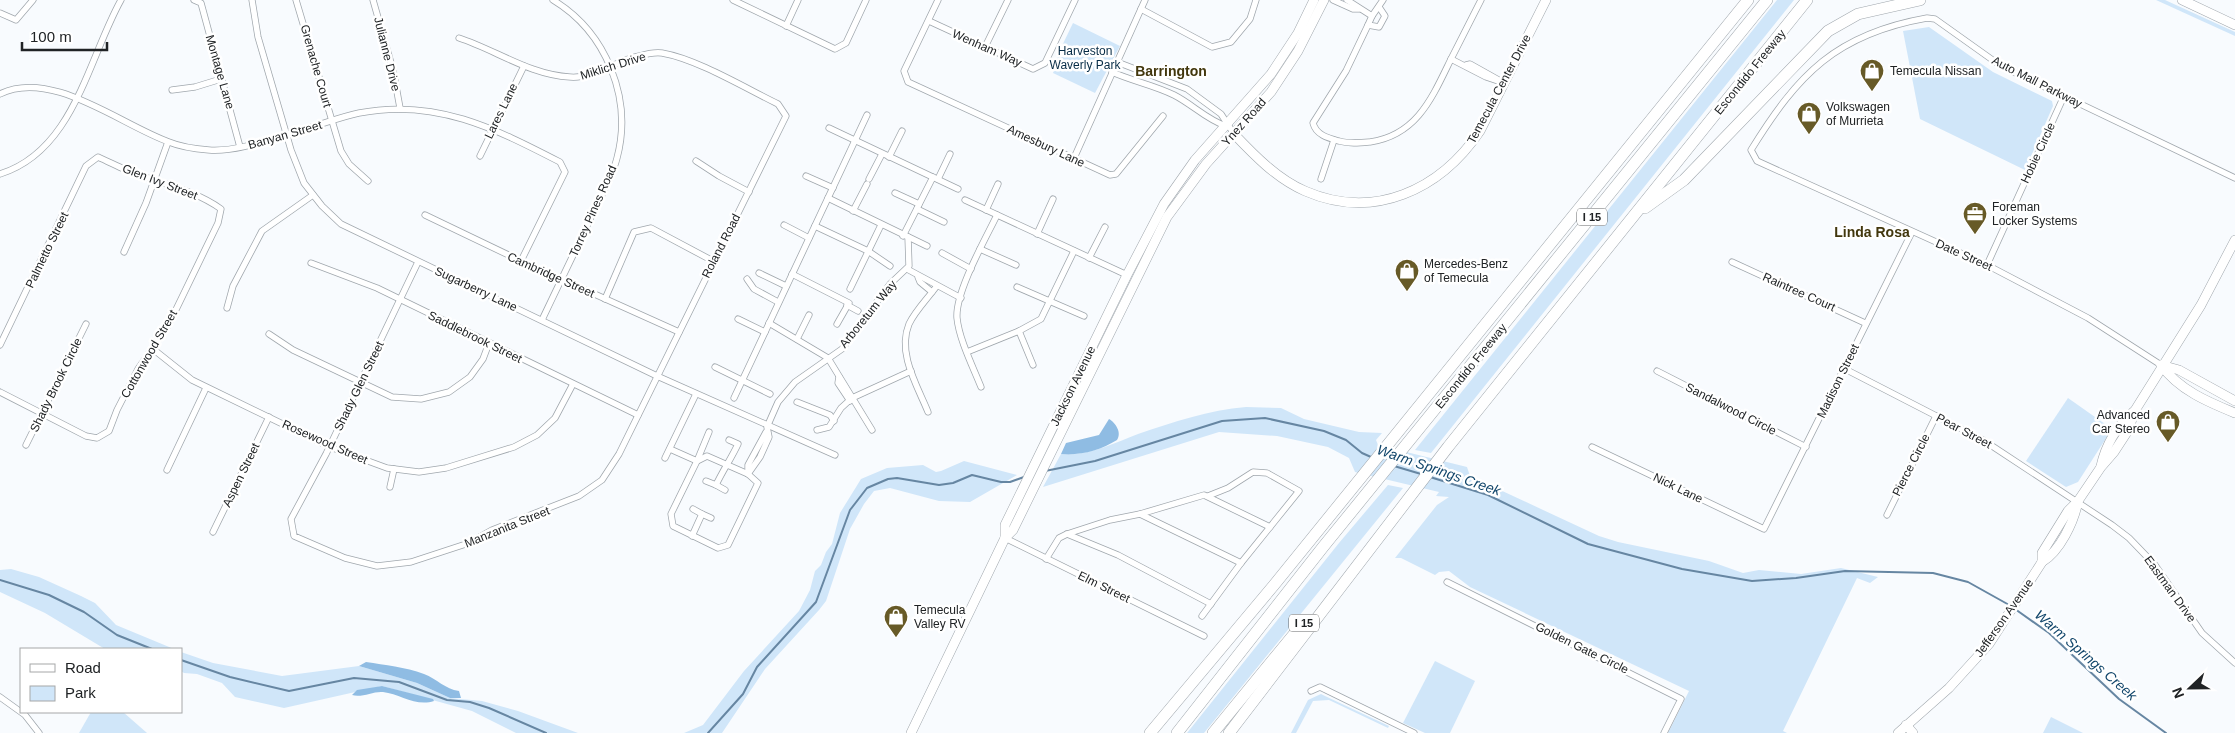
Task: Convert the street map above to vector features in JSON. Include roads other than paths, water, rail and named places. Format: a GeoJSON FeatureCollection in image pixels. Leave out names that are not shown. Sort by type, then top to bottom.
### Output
{"type":"FeatureCollection","features":[{"type":"Feature","properties":{"kind":"highway"},"geometry":{"type":"LineString","coordinates":[[1152,732],[1748,0]]}},
{"type":"Feature","properties":{"kind":"highway","name":"Escondido Freeway"},"geometry":{"type":"LineString","coordinates":[[1178,733],[1361,502],[1767,0]]}},
{"type":"Feature","properties":{"kind":"highway","name":"Escondido Freeway"},"geometry":{"type":"LineString","coordinates":[[1228,733],[1448,447],[1807,0]]}},
{"type":"Feature","properties":{"kind":"highway"},"geometry":{"type":"LineString","coordinates":[[1634,216],[1684,180],[1828,31],[1858,14],[1920,0]]}},
{"type":"Feature","properties":{"kind":"highway","name":"I 15"},"geometry":{"type":"LineString","coordinates":[[1214,733],[1396,513]]}},
{"type":"Feature","properties":{"kind":"main road","name":"Ynez Road"},"geometry":{"type":"LineString","coordinates":[[1151,237],[1164,204],[1186,172],[1259,90],[1279,63],[1314,0]]}},
{"type":"Feature","properties":{"kind":"main road","name":"Ynez Road"},"geometry":{"type":"LineString","coordinates":[[1151,237],[1189,184],[1271,92],[1290,65],[1324,0]]}},
{"type":"Feature","properties":{"kind":"main road","name":"Temecula Center Drive"},"geometry":{"type":"LineString","coordinates":[[1234,134],[1266,165],[1303,190],[1320,197],[1371,202],[1390,199],[1420,187],[1455,162],[1480,131],[1546,0]]}},
{"type":"Feature","properties":{"kind":"main road"},"geometry":{"type":"LineString","coordinates":[[2182,0],[2235,25]]}},
{"type":"Feature","properties":{"kind":"main road","name":"Jackson Avenue"},"geometry":{"type":"LineString","coordinates":[[1005,538],[1005,525],[1044,444],[1109,323],[1127,275],[1151,237]]}},
{"type":"Feature","properties":{"kind":"main road","name":"Jackson Avenue"},"geometry":{"type":"LineString","coordinates":[[910,733],[1005,538],[1013,530],[1032,493],[1109,323],[1151,237]]}},
{"type":"Feature","properties":{"kind":"main road","name":"Jefferson Avenue"},"geometry":{"type":"LineString","coordinates":[[1898,733],[1965,672],[1989,644],[2042,562],[2050,557],[2076,516],[2078,501],[2129,429],[2134,412],[2201,305],[2235,240]]}},
{"type":"Feature","properties":{"kind":"main road","name":"Date Street"},"geometry":{"type":"LineString","coordinates":[[2162,365],[2179,370],[2235,401]]}},
{"type":"Feature","properties":{"kind":"main road","name":"Date Street"},"geometry":{"type":"LineString","coordinates":[[2162,365],[2172,380],[2235,413]]}},
{"type":"Feature","properties":{"kind":"main road"},"geometry":{"type":"LineString","coordinates":[[1906,725],[1913,733]]}},
{"type":"Feature","properties":{"kind":"street"},"geometry":{"type":"LineString","coordinates":[[0,13],[16,20],[32,0]]}},
{"type":"Feature","properties":{"kind":"street"},"geometry":{"type":"LineString","coordinates":[[0,174],[10,171],[38,155],[55,135],[75,99],[121,0]]}},
{"type":"Feature","properties":{"kind":"street","name":"Montage Lane"},"geometry":{"type":"LineString","coordinates":[[194,0],[200,4],[240,147]]}},
{"type":"Feature","properties":{"kind":"street","name":"Sugarberry Lane"},"geometry":{"type":"LineString","coordinates":[[252,0],[258,37],[304,183],[341,224],[767,429],[835,455]]}},
{"type":"Feature","properties":{"kind":"street","name":"Grenache Court"},"geometry":{"type":"LineString","coordinates":[[296,0],[341,151],[349,164],[368,180]]}},
{"type":"Feature","properties":{"kind":"street","name":"Julianne Drive"},"geometry":{"type":"LineString","coordinates":[[373,0],[393,70],[400,108]]}},
{"type":"Feature","properties":{"kind":"street","name":"Torrey Pines Road"},"geometry":{"type":"LineString","coordinates":[[542,320],[617,158],[622,125],[620,98],[611,66],[599,43],[578,18],[553,0]]}},
{"type":"Feature","properties":{"kind":"street"},"geometry":{"type":"LineString","coordinates":[[733,0],[835,50],[846,43],[866,0]]}},
{"type":"Feature","properties":{"kind":"street"},"geometry":{"type":"LineString","coordinates":[[786,26],[798,0]]}},
{"type":"Feature","properties":{"kind":"street"},"geometry":{"type":"LineString","coordinates":[[929,21],[938,0]]}},
{"type":"Feature","properties":{"kind":"street"},"geometry":{"type":"LineString","coordinates":[[985,47],[1008,0]]}},
{"type":"Feature","properties":{"kind":"street","name":"Wenham Way"},"geometry":{"type":"LineString","coordinates":[[929,21],[1033,69],[1045,63],[1075,0]]}},
{"type":"Feature","properties":{"kind":"street"},"geometry":{"type":"LineString","coordinates":[[1074,158],[1145,0]]}},
{"type":"Feature","properties":{"kind":"street"},"geometry":{"type":"LineString","coordinates":[[1142,10],[1212,47],[1231,42],[1250,19],[1256,0]]}},
{"type":"Feature","properties":{"kind":"street"},"geometry":{"type":"LineString","coordinates":[[1333,0],[1353,10],[1358,9]]}},
{"type":"Feature","properties":{"kind":"street"},"geometry":{"type":"LineString","coordinates":[[1347,0],[1355,4],[1358,9],[1372,16]]}},
{"type":"Feature","properties":{"kind":"street"},"geometry":{"type":"LineString","coordinates":[[1383,0],[1372,16],[1346,71],[1313,123],[1314,129],[1319,134],[1334,140],[1360,143],[1383,140],[1412,124],[1436,90],[1481,0]]}},
{"type":"Feature","properties":{"kind":"street"},"geometry":{"type":"LineString","coordinates":[[1368,25],[1375,28],[1382,24],[1385,16],[1379,6]]}},
{"type":"Feature","properties":{"kind":"street","name":"Auto Mall Parkway"},"geometry":{"type":"LineString","coordinates":[[1757,161],[1751,150],[1774,113],[1805,75],[1837,49],[1874,33],[1922,19],[1935,20],[2000,66],[2235,178]]}},
{"type":"Feature","properties":{"kind":"street","name":"Amesbury Lane"},"geometry":{"type":"LineString","coordinates":[[929,21],[904,71],[908,82],[1074,158],[1104,174],[1116,174],[1163,116]]}},
{"type":"Feature","properties":{"kind":"street","name":"Miklich Drive"},"geometry":{"type":"LineString","coordinates":[[459,38],[483,46],[524,66],[550,75],[573,78],[637,56],[660,53],[679,58],[778,104],[786,116]]}},
{"type":"Feature","properties":{"kind":"street"},"geometry":{"type":"LineString","coordinates":[[1451,59],[1466,66],[1467,69],[1504,83]]}},
{"type":"Feature","properties":{"kind":"street"},"geometry":{"type":"LineString","coordinates":[[1117,62],[1187,89],[1221,114],[1226,126],[1234,134]]}},
{"type":"Feature","properties":{"kind":"street","name":"Lares Lane"},"geometry":{"type":"LineString","coordinates":[[480,156],[524,66]]}},
{"type":"Feature","properties":{"kind":"street"},"geometry":{"type":"LineString","coordinates":[[1112,72],[1171,94],[1192,104],[1215,122],[1226,126]]}},
{"type":"Feature","properties":{"kind":"street"},"geometry":{"type":"LineString","coordinates":[[172,90],[194,87],[222,79]]}},
{"type":"Feature","properties":{"kind":"street","name":"Banyan Street"},"geometry":{"type":"LineString","coordinates":[[0,94],[26,87],[41,87],[75,99],[168,142],[211,150],[240,147],[359,113],[400,108],[432,110],[478,122],[560,162],[565,172],[520,261]]}},
{"type":"Feature","properties":{"kind":"street","name":"Hobie Circle"},"geometry":{"type":"LineString","coordinates":[[1987,265],[2064,96]]}},
{"type":"Feature","properties":{"kind":"street"},"geometry":{"type":"LineString","coordinates":[[734,398],[867,115]]}},
{"type":"Feature","properties":{"kind":"street","name":"Roland Road"},"geometry":{"type":"LineString","coordinates":[[657,376],[786,116]]}},
{"type":"Feature","properties":{"kind":"street"},"geometry":{"type":"LineString","coordinates":[[829,128],[958,189]]}},
{"type":"Feature","properties":{"kind":"street"},"geometry":{"type":"LineString","coordinates":[[889,157],[902,131]]}},
{"type":"Feature","properties":{"kind":"street"},"geometry":{"type":"LineString","coordinates":[[1321,178],[1334,140]]}},
{"type":"Feature","properties":{"kind":"street"},"geometry":{"type":"LineString","coordinates":[[124,252],[155,179],[168,142]]}},
{"type":"Feature","properties":{"kind":"street"},"geometry":{"type":"LineString","coordinates":[[853,211],[882,154]]}},
{"type":"Feature","properties":{"kind":"street"},"geometry":{"type":"LineString","coordinates":[[950,154],[918,207],[906,236],[908,267],[934,289],[960,298]]}},
{"type":"Feature","properties":{"kind":"street","name":"Glen Ivy Street"},"geometry":{"type":"LineString","coordinates":[[98,158],[212,202],[221,209]]}},
{"type":"Feature","properties":{"kind":"street","name":"Palmetto Street"},"geometry":{"type":"LineString","coordinates":[[0,345],[86,166],[98,158]]}},
{"type":"Feature","properties":{"kind":"street"},"geometry":{"type":"LineString","coordinates":[[696,161],[748,192]]}},
{"type":"Feature","properties":{"kind":"street","name":"Date Street"},"geometry":{"type":"LineString","coordinates":[[1757,161],[1987,265],[2088,318],[2162,365]]}},
{"type":"Feature","properties":{"kind":"street"},"geometry":{"type":"LineString","coordinates":[[806,176],[832,188]]}},
{"type":"Feature","properties":{"kind":"street"},"geometry":{"type":"LineString","coordinates":[[986,210],[998,184]]}},
{"type":"Feature","properties":{"kind":"street"},"geometry":{"type":"LineString","coordinates":[[895,193],[944,222]]}},
{"type":"Feature","properties":{"kind":"street"},"geometry":{"type":"LineString","coordinates":[[227,308],[233,286],[262,231],[314,195]]}},
{"type":"Feature","properties":{"kind":"street"},"geometry":{"type":"LineString","coordinates":[[828,198],[927,246]]}},
{"type":"Feature","properties":{"kind":"street"},"geometry":{"type":"LineString","coordinates":[[965,200],[1127,275]]}},
{"type":"Feature","properties":{"kind":"street"},"geometry":{"type":"LineString","coordinates":[[1037,234],[1053,200]]}},
{"type":"Feature","properties":{"kind":"street","name":"Cottonwood Street"},"geometry":{"type":"LineString","coordinates":[[42,413],[86,436],[97,438],[109,431],[117,410],[138,369],[169,324],[218,224],[221,209]]}},
{"type":"Feature","properties":{"kind":"street","name":"Cambridge Street"},"geometry":{"type":"LineString","coordinates":[[426,215],[561,280],[679,332]]}},
{"type":"Feature","properties":{"kind":"street"},"geometry":{"type":"LineString","coordinates":[[981,387],[957,318],[960,298],[971,269],[997,215]]}},
{"type":"Feature","properties":{"kind":"street"},"geometry":{"type":"LineString","coordinates":[[850,289],[881,225]]}},
{"type":"Feature","properties":{"kind":"street"},"geometry":{"type":"LineString","coordinates":[[784,226],[809,238]]}},
{"type":"Feature","properties":{"kind":"street"},"geometry":{"type":"LineString","coordinates":[[815,226],[868,251],[890,266]]}},
{"type":"Feature","properties":{"kind":"street"},"geometry":{"type":"LineString","coordinates":[[605,299],[634,232],[651,228],[713,261]]}},
{"type":"Feature","properties":{"kind":"street"},"geometry":{"type":"LineString","coordinates":[[1089,258],[1105,228]]}},
{"type":"Feature","properties":{"kind":"street","name":"Madison Street"},"geometry":{"type":"LineString","coordinates":[[1764,529],[1912,232]]}},
{"type":"Feature","properties":{"kind":"street"},"geometry":{"type":"LineString","coordinates":[[980,249],[1016,265]]}},
{"type":"Feature","properties":{"kind":"street"},"geometry":{"type":"LineString","coordinates":[[968,352],[1019,331],[1041,319],[1074,251]]}},
{"type":"Feature","properties":{"kind":"street"},"geometry":{"type":"LineString","coordinates":[[942,253],[971,269]]}},
{"type":"Feature","properties":{"kind":"street","name":"Shady Glen Street"},"geometry":{"type":"LineString","coordinates":[[294,536],[291,519],[330,447],[418,262]]}},
{"type":"Feature","properties":{"kind":"street","name":"Raintree Court"},"geometry":{"type":"LineString","coordinates":[[1732,262],[1865,323]]}},
{"type":"Feature","properties":{"kind":"street","name":"Saddlebrook Street"},"geometry":{"type":"LineString","coordinates":[[311,263],[377,288],[638,415]]}},
{"type":"Feature","properties":{"kind":"street","name":"Arboretum Way"},"geometry":{"type":"LineString","coordinates":[[748,474],[748,465],[767,429],[778,402],[795,382],[842,348],[890,284],[908,267]]}},
{"type":"Feature","properties":{"kind":"street"},"geometry":{"type":"LineString","coordinates":[[760,273],[786,286]]}},
{"type":"Feature","properties":{"kind":"street"},"geometry":{"type":"LineString","coordinates":[[792,274],[848,303],[848,305],[858,311]]}},
{"type":"Feature","properties":{"kind":"street"},"geometry":{"type":"LineString","coordinates":[[747,279],[754,289],[778,302]]}},
{"type":"Feature","properties":{"kind":"street"},"geometry":{"type":"LineString","coordinates":[[1017,287],[1084,316]]}},
{"type":"Feature","properties":{"kind":"street"},"geometry":{"type":"LineString","coordinates":[[928,412],[911,371],[905,348],[905,338],[910,323],[934,289]]}},
{"type":"Feature","properties":{"kind":"street"},"geometry":{"type":"LineString","coordinates":[[837,324],[848,305]]}},
{"type":"Feature","properties":{"kind":"street"},"geometry":{"type":"LineString","coordinates":[[797,338],[809,315]]}},
{"type":"Feature","properties":{"kind":"street"},"geometry":{"type":"LineString","coordinates":[[738,318],[765,332]]}},
{"type":"Feature","properties":{"kind":"street"},"geometry":{"type":"LineString","coordinates":[[769,323],[828,358],[851,399],[872,430]]}},
{"type":"Feature","properties":{"kind":"street","name":"Shady Brook Circle"},"geometry":{"type":"LineString","coordinates":[[26,445],[86,324]]}},
{"type":"Feature","properties":{"kind":"street"},"geometry":{"type":"LineString","coordinates":[[1019,331],[1033,365]]}},
{"type":"Feature","properties":{"kind":"street"},"geometry":{"type":"LineString","coordinates":[[270,334],[293,350],[392,397],[421,399],[449,392],[470,377],[483,359],[489,344]]}},
{"type":"Feature","properties":{"kind":"street","name":"Rosewood Street"},"geometry":{"type":"LineString","coordinates":[[153,349],[192,380],[206,388],[330,447],[351,456],[394,469],[419,472],[446,468],[514,446],[537,435],[555,418],[573,384]]}},
{"type":"Feature","properties":{"kind":"street"},"geometry":{"type":"LineString","coordinates":[[715,367],[770,394]]}},
{"type":"Feature","properties":{"kind":"street","name":"Pear Street"},"geometry":{"type":"LineString","coordinates":[[1845,369],[1988,443],[2078,501]]}},
{"type":"Feature","properties":{"kind":"street"},"geometry":{"type":"LineString","coordinates":[[816,430],[830,427],[841,408],[851,399],[911,371]]}},
{"type":"Feature","properties":{"kind":"street","name":"Sandalwood Circle"},"geometry":{"type":"LineString","coordinates":[[1657,371],[1806,447]]}},
{"type":"Feature","properties":{"kind":"street","name":"Manzanita Street"},"geometry":{"type":"LineString","coordinates":[[294,536],[345,558],[377,566],[411,562],[470,542],[492,530],[579,496],[602,480],[619,454],[657,376]]}},
{"type":"Feature","properties":{"kind":"street"},"geometry":{"type":"LineString","coordinates":[[167,470],[206,388]]}},
{"type":"Feature","properties":{"kind":"street"},"geometry":{"type":"LineString","coordinates":[[0,392],[42,413]]}},
{"type":"Feature","properties":{"kind":"street"},"geometry":{"type":"LineString","coordinates":[[665,458],[696,394]]}},
{"type":"Feature","properties":{"kind":"street"},"geometry":{"type":"LineString","coordinates":[[797,402],[830,415],[834,422]]}},
{"type":"Feature","properties":{"kind":"street","name":"Pierce Circle"},"geometry":{"type":"LineString","coordinates":[[1886,515],[1936,416]]}},
{"type":"Feature","properties":{"kind":"street","name":"Aspen Street"},"geometry":{"type":"LineString","coordinates":[[213,532],[269,417]]}},
{"type":"Feature","properties":{"kind":"street"},"geometry":{"type":"LineString","coordinates":[[697,461],[707,456],[748,474],[758,483],[728,545],[718,548],[673,526],[671,514],[709,432]]}},
{"type":"Feature","properties":{"kind":"street"},"geometry":{"type":"LineString","coordinates":[[716,485],[738,444],[730,440]]}},
{"type":"Feature","properties":{"kind":"street","name":"Nick Lane"},"geometry":{"type":"LineString","coordinates":[[1592,447],[1764,529]]}},
{"type":"Feature","properties":{"kind":"street"},"geometry":{"type":"LineString","coordinates":[[670,449],[697,461]]}},
{"type":"Feature","properties":{"kind":"street"},"geometry":{"type":"LineString","coordinates":[[390,487],[394,469]]}},
{"type":"Feature","properties":{"kind":"street"},"geometry":{"type":"LineString","coordinates":[[1046,559],[1059,538],[1068,534],[1110,520],[1208,496],[1228,488],[1253,472],[1268,473],[1298,491],[1202,616]]}},
{"type":"Feature","properties":{"kind":"street"},"geometry":{"type":"LineString","coordinates":[[706,481],[725,490]]}},
{"type":"Feature","properties":{"kind":"street"},"geometry":{"type":"LineString","coordinates":[[1208,496],[1270,527]]}},
{"type":"Feature","properties":{"kind":"street","name":"Eastman Drive"},"geometry":{"type":"LineString","coordinates":[[2078,501],[2129,538],[2161,572],[2202,633],[2235,663]]}},
{"type":"Feature","properties":{"kind":"street"},"geometry":{"type":"LineString","coordinates":[[693,509],[711,518]]}},
{"type":"Feature","properties":{"kind":"street"},"geometry":{"type":"LineString","coordinates":[[692,536],[702,514]]}},
{"type":"Feature","properties":{"kind":"street"},"geometry":{"type":"LineString","coordinates":[[1140,514],[1241,563]]}},
{"type":"Feature","properties":{"kind":"street"},"geometry":{"type":"LineString","coordinates":[[1068,534],[1118,555],[1211,604]]}},
{"type":"Feature","properties":{"kind":"street","name":"Elm Street"},"geometry":{"type":"LineString","coordinates":[[1005,538],[1204,636]]}},
{"type":"Feature","properties":{"kind":"street","name":"Golden Gate Circle"},"geometry":{"type":"LineString","coordinates":[[1447,582],[1681,699],[1664,733]]}},
{"type":"Feature","properties":{"kind":"street"},"geometry":{"type":"LineString","coordinates":[[1311,691],[1320,687],[1414,733]]}},
{"type":"Feature","properties":{"kind":"street"},"geometry":{"type":"LineString","coordinates":[[0,697],[20,711]]}},
{"type":"Feature","properties":{"kind":"street"},"geometry":{"type":"LineString","coordinates":[[24,713],[40,733]]}},
{"type":"Feature","properties":{"kind":"waterway","name":"Warm Springs Creek"},"geometry":{"type":"LineString","coordinates":[[1045,471],[1095,461],[1222,421],[1265,418],[1324,431],[1346,440],[1362,453],[1371,457]]}},
{"type":"Feature","properties":{"kind":"waterway","name":"Warm Springs Creek"},"geometry":{"type":"LineString","coordinates":[[1394,466],[1421,474]]}},
{"type":"Feature","properties":{"kind":"waterway","name":"Warm Springs Creek"},"geometry":{"type":"LineString","coordinates":[[708,733],[743,694],[757,667],[816,602],[850,510],[867,488],[888,479],[897,478],[939,485],[953,483],[972,475],[1001,482],[1010,482],[1024,477]]}},
{"type":"Feature","properties":{"kind":"waterway","name":"Warm Springs Creek"},"geometry":{"type":"LineString","coordinates":[[1430,477],[1488,495],[1588,544],[1682,569],[1752,581],[1796,578],[1845,571],[1933,573],[1968,582],[2011,606]]}},
{"type":"Feature","properties":{"kind":"waterway","name":"Warm Springs Creek"},"geometry":{"type":"LineString","coordinates":[[0,580],[49,595],[84,612],[117,635],[150,648]]}},
{"type":"Feature","properties":{"kind":"waterway","name":"Warm Springs Creek"},"geometry":{"type":"LineString","coordinates":[[2015,609],[2049,633],[2119,699],[2166,733]]}},
{"type":"Feature","properties":{"kind":"waterway","name":"Warm Springs Creek"},"geometry":{"type":"LineString","coordinates":[[182,660],[230,677],[289,691],[354,678],[399,682],[447,700],[470,702],[489,708],[546,733]]}},
{"type":"Feature","properties":{"kind":"place","name":"Temecula Nissan"},"geometry":{"type":"Point","coordinates":[1872,92]}},
{"type":"Feature","properties":{"kind":"place","name":"Volkswagen of Murrieta"},"geometry":{"type":"Point","coordinates":[1809,135]}},
{"type":"Feature","properties":{"kind":"place","name":"Foreman Locker Systems"},"geometry":{"type":"Point","coordinates":[1975,235]}},
{"type":"Feature","properties":{"kind":"place","name":"Mercedes-Benz of Temecula"},"geometry":{"type":"Point","coordinates":[1407,292]}},
{"type":"Feature","properties":{"kind":"place","name":"Advanced Car Stereo"},"geometry":{"type":"Point","coordinates":[2168,443]}},
{"type":"Feature","properties":{"kind":"place","name":"Temecula Valley RV"},"geometry":{"type":"Point","coordinates":[896,638]}},
{"type":"Feature","properties":{"kind":"district","name":"Barrington"},"geometry":{"type":"Point","coordinates":[1171,71]}},
{"type":"Feature","properties":{"kind":"district","name":"Linda Rosa"},"geometry":{"type":"Point","coordinates":[1872,232]}},
{"type":"Feature","properties":{"kind":"park label","name":"Harveston Waverly Park"},"geometry":{"type":"Point","coordinates":[1085,58]}}]}
